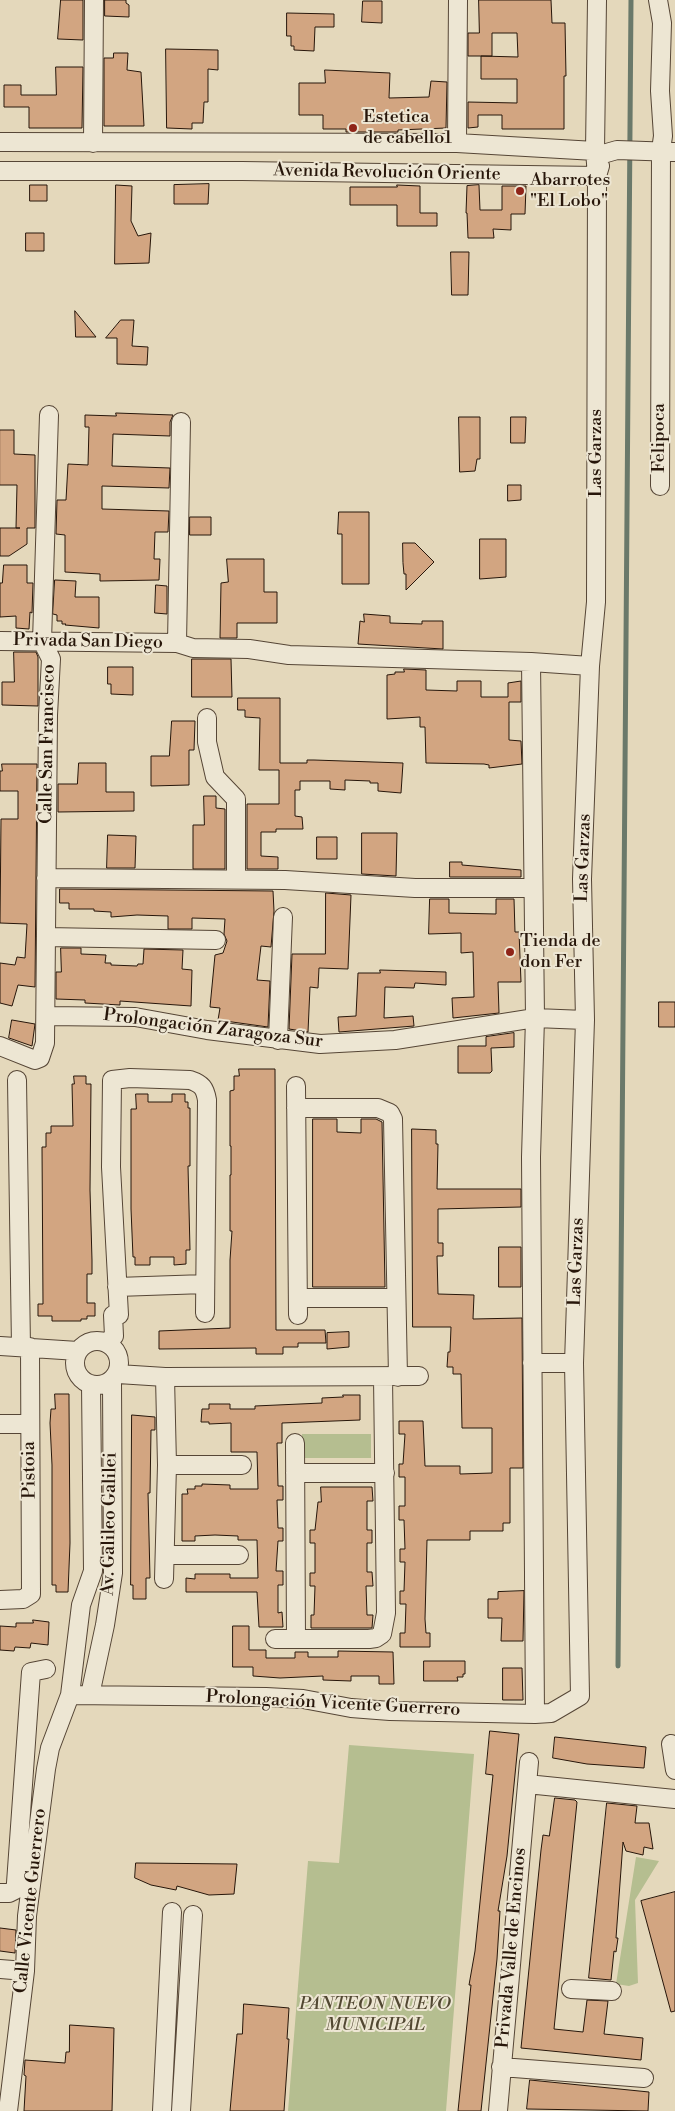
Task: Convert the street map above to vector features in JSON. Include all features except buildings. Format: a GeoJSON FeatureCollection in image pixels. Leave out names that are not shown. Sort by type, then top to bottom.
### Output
{"type":"FeatureCollection","features":[{"type":"Feature","properties":{"kind":"street"},"geometry":{"type":"LineString","coordinates":[[93,143],[94,0]]}},
{"type":"Feature","properties":{"kind":"street"},"geometry":{"type":"LineString","coordinates":[[457,143],[458,0]]}},
{"type":"Feature","properties":{"kind":"street"},"geometry":{"type":"LineString","coordinates":[[597,0],[605,152],[597,176]]}},
{"type":"Feature","properties":{"kind":"street","name":"Felipoca"},"geometry":{"type":"LineString","coordinates":[[658,0],[662,23],[660,92],[663,136],[660,486]]}},
{"type":"Feature","properties":{"kind":"street","name":"Avenida Revolución Oriente"},"geometry":{"type":"LineString","coordinates":[[0,142],[457,143],[605,152],[662,151]]}},
{"type":"Feature","properties":{"kind":"street"},"geometry":{"type":"LineString","coordinates":[[242,171],[243,144]]}},
{"type":"Feature","properties":{"kind":"street","name":"Avenida Revolución Oriente"},"geometry":{"type":"LineString","coordinates":[[0,171],[242,171],[597,176]]}},
{"type":"Feature","properties":{"kind":"street","name":"Las Garzas"},"geometry":{"type":"LineString","coordinates":[[564,1707],[580,1696],[574,1363],[585,1020],[582,879],[590,666],[596,602],[597,176]]}},
{"type":"Feature","properties":{"kind":"street","name":"Calle San Francisco"},"geometry":{"type":"LineString","coordinates":[[46,1016],[48,715],[51,658],[42,641],[49,415]]}},
{"type":"Feature","properties":{"kind":"street"},"geometry":{"type":"LineString","coordinates":[[176,643],[182,422]]}},
{"type":"Feature","properties":{"kind":"street","name":"Privada San Diego"},"geometry":{"type":"LineString","coordinates":[[0,641],[176,643],[193,648],[249,649],[289,655],[531,662]]}},
{"type":"Feature","properties":{"kind":"street"},"geometry":{"type":"LineString","coordinates":[[535,1714],[531,1157],[536,1018],[531,662],[590,666]]}},
{"type":"Feature","properties":{"kind":"street"},"geometry":{"type":"LineString","coordinates":[[208,718],[207,742],[215,777],[236,799],[236,879]]}},
{"type":"Feature","properties":{"kind":"street"},"geometry":{"type":"LineString","coordinates":[[46,878],[236,879],[415,888],[533,888]]}},
{"type":"Feature","properties":{"kind":"street"},"geometry":{"type":"LineString","coordinates":[[278,1040],[283,917]]}},
{"type":"Feature","properties":{"kind":"street"},"geometry":{"type":"LineString","coordinates":[[46,937],[216,940]]}},
{"type":"Feature","properties":{"kind":"street"},"geometry":{"type":"LineString","coordinates":[[45,1043],[57,1028],[78,1015]]}},
{"type":"Feature","properties":{"kind":"street"},"geometry":{"type":"LineString","coordinates":[[0,1046],[35,1060],[40,1058],[45,1043],[46,1016]]}},
{"type":"Feature","properties":{"kind":"street","name":"Prolongación Zaragoza Sur"},"geometry":{"type":"LineString","coordinates":[[46,1016],[135,1017],[278,1040],[320,1044],[395,1040],[536,1018],[585,1020]]}},
{"type":"Feature","properties":{"kind":"street"},"geometry":{"type":"LineString","coordinates":[[0,1346],[78,1351],[92,1343],[108,1342],[114,1336],[113,1315],[119,1315],[111,1167],[112,1080],[130,1078],[190,1080],[199,1083],[205,1090],[207,1100],[206,1313]]}},
{"type":"Feature","properties":{"kind":"street","name":"Pistoia"},"geometry":{"type":"LineString","coordinates":[[0,1600],[23,1599],[32,1594],[33,1576],[17,1080]]}},
{"type":"Feature","properties":{"kind":"street"},"geometry":{"type":"LineString","coordinates":[[296,1086],[298,1307],[396,1298]]}},
{"type":"Feature","properties":{"kind":"street"},"geometry":{"type":"LineString","coordinates":[[275,1639],[376,1638],[382,1634],[386,1612],[385,1473],[396,1298],[394,1128],[390,1113],[378,1108],[296,1108]]}},
{"type":"Feature","properties":{"kind":"street"},"geometry":{"type":"LineString","coordinates":[[117,1287],[205,1284]]}},
{"type":"Feature","properties":{"kind":"street"},"geometry":{"type":"LineString","coordinates":[[108,1342],[116,1349],[120,1357],[115,1378]]}},
{"type":"Feature","properties":{"kind":"street"},"geometry":{"type":"LineString","coordinates":[[78,1351],[75,1359],[75,1368],[83,1381],[91,1385],[115,1378],[419,1376]]}},
{"type":"Feature","properties":{"kind":"street"},"geometry":{"type":"LineString","coordinates":[[532,1363],[574,1363]]}},
{"type":"Feature","properties":{"kind":"street"},"geometry":{"type":"LineString","coordinates":[[164,1579],[167,1465],[165,1377]]}},
{"type":"Feature","properties":{"kind":"street","name":"Av. Galileo Galilei"},"geometry":{"type":"LineString","coordinates":[[90,1695],[106,1625],[113,1573],[115,1378]]}},
{"type":"Feature","properties":{"kind":"street","name":"Calle Vicente Guerrero"},"geometry":{"type":"LineString","coordinates":[[8,2111],[24,1971],[27,1916],[46,1769],[50,1748],[70,1695],[82,1605],[93,1571],[91,1385]]}},
{"type":"Feature","properties":{"kind":"street"},"geometry":{"type":"LineString","coordinates":[[0,1424],[29,1424]]}},
{"type":"Feature","properties":{"kind":"street"},"geometry":{"type":"LineString","coordinates":[[295,1442],[296,1639]]}},
{"type":"Feature","properties":{"kind":"street"},"geometry":{"type":"LineString","coordinates":[[167,1465],[242,1465]]}},
{"type":"Feature","properties":{"kind":"street"},"geometry":{"type":"LineString","coordinates":[[295,1473],[385,1473]]}},
{"type":"Feature","properties":{"kind":"street"},"geometry":{"type":"LineString","coordinates":[[165,1555],[239,1555]]}},
{"type":"Feature","properties":{"kind":"street"},"geometry":{"type":"LineString","coordinates":[[93,1571],[113,1573]]}},
{"type":"Feature","properties":{"kind":"street"},"geometry":{"type":"LineString","coordinates":[[80,1621],[106,1625]]}},
{"type":"Feature","properties":{"kind":"street"},"geometry":{"type":"LineString","coordinates":[[0,1893],[9,1893],[15,1890],[39,1671]]}},
{"type":"Feature","properties":{"kind":"street","name":"Prolongación Vicente Guerrero"},"geometry":{"type":"LineString","coordinates":[[70,1695],[275,1697],[303,1699],[350,1708],[390,1711],[535,1714],[551,1713],[564,1707]]}},
{"type":"Feature","properties":{"kind":"street"},"geometry":{"type":"LineString","coordinates":[[671,1744],[675,1770]]}},
{"type":"Feature","properties":{"kind":"street","name":"Privada Valle de Encinos"},"geometry":{"type":"LineString","coordinates":[[498,2111],[528,1762]]}},
{"type":"Feature","properties":{"kind":"street"},"geometry":{"type":"LineString","coordinates":[[527,1784],[675,1799]]}},
{"type":"Feature","properties":{"kind":"street"},"geometry":{"type":"LineString","coordinates":[[162,2111],[172,1912]]}},
{"type":"Feature","properties":{"kind":"street"},"geometry":{"type":"LineString","coordinates":[[181,2111],[193,1915]]}},
{"type":"Feature","properties":{"kind":"street"},"geometry":{"type":"LineString","coordinates":[[0,1969],[24,1971]]}},
{"type":"Feature","properties":{"kind":"street"},"geometry":{"type":"LineString","coordinates":[[571,1989],[612,1990]]}},
{"type":"Feature","properties":{"kind":"street"},"geometry":{"type":"LineString","coordinates":[[501,2067],[644,2078]]}},
{"type":"Feature","properties":{"kind":"green space"},"geometry":{"type":"Polygon","coordinates":[[[302,1434],[371,1434],[371,1458],[302,1458],[302,1434]]]}},
{"type":"Feature","properties":{"kind":"green space","name":"PANTEON NUEVO MUNICIPAL"},"geometry":{"type":"Polygon","coordinates":[[[349,1745],[474,1754],[446,2111],[288,2111],[308,1861],[339,1863],[349,1745]]]}},
{"type":"Feature","properties":{"kind":"green space"},"geometry":{"type":"Polygon","coordinates":[[[636,1857],[659,1861],[635,1900],[638,1983],[629,1986],[616,1984],[636,1857]]]}},
{"type":"Feature","properties":{"kind":"waterway"},"geometry":{"type":"LineString","coordinates":[[618,1666],[631,0]]}},
{"type":"Feature","properties":{"kind":"place","name":"Estetica de cabello1"},"geometry":{"type":"Point","coordinates":[353,128]}},
{"type":"Feature","properties":{"kind":"place","name":"Abarrotes \"El Lobo\""},"geometry":{"type":"Point","coordinates":[520,191]}},
{"type":"Feature","properties":{"kind":"place","name":"Tienda de don Fer"},"geometry":{"type":"Point","coordinates":[510,952]}}]}
